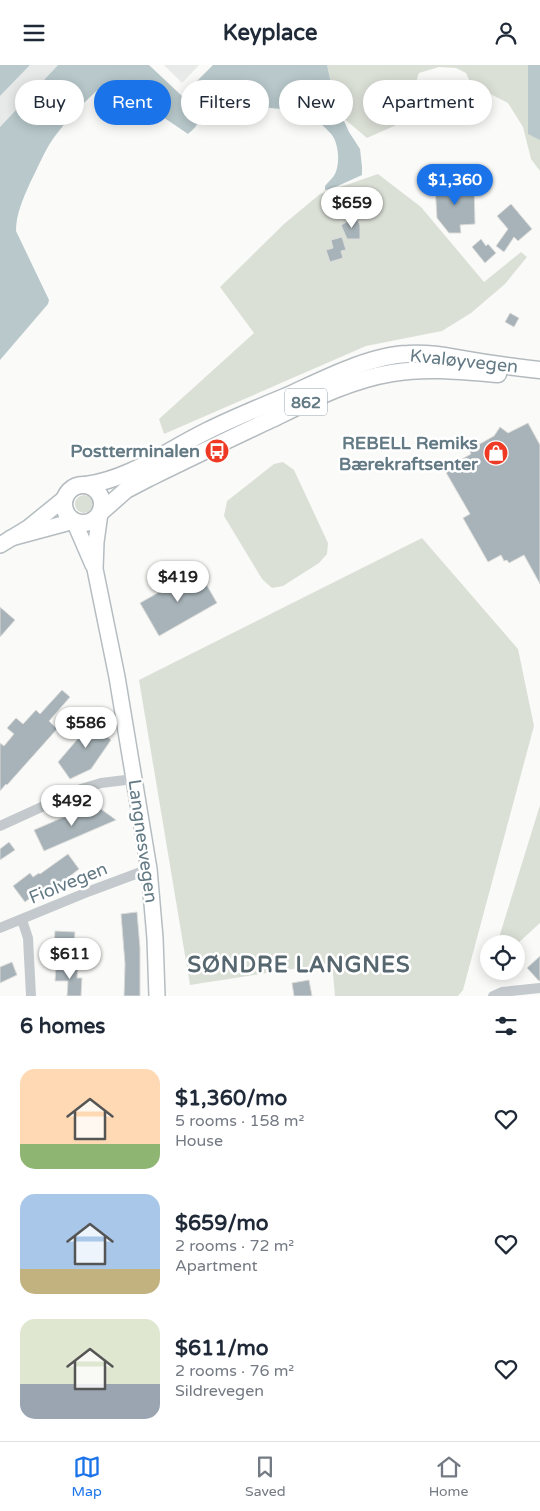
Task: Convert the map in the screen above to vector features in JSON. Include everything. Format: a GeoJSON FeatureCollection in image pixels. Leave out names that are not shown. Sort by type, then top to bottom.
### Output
{"type":"FeatureCollection","features":[{"type":"Feature","properties":{"kind":"main road","name":"Kvaløyvegen"},"geometry":{"type":"LineString","coordinates":[[86,485],[112,479],[164,455],[206,431],[322,380],[388,356],[407,353],[427,353],[539,372]]}},
{"type":"Feature","properties":{"kind":"main road","name":"Kvaløyvegen"},"geometry":{"type":"LineString","coordinates":[[100,513],[126,490],[149,478],[292,408],[337,389],[373,377],[429,370],[539,372]]}},
{"type":"Feature","properties":{"kind":"main road","name":"862"},"geometry":{"type":"LineString","coordinates":[[65,498],[73,488],[86,485]]}},
{"type":"Feature","properties":{"kind":"main road"},"geometry":{"type":"LineString","coordinates":[[86,485],[95,490],[101,498],[100,513]]}},
{"type":"Feature","properties":{"kind":"main road"},"geometry":{"type":"LineString","coordinates":[[65,498],[64,509],[74,521]]}},
{"type":"Feature","properties":{"kind":"main road","name":"862"},"geometry":{"type":"LineString","coordinates":[[74,521],[85,523],[96,518],[100,513]]}},
{"type":"Feature","properties":{"kind":"street"},"geometry":{"type":"LineString","coordinates":[[6,541],[38,520],[65,498]]}},
{"type":"Feature","properties":{"kind":"street","name":"Langnesvegen"},"geometry":{"type":"LineString","coordinates":[[95,569],[100,513]]}},
{"type":"Feature","properties":{"kind":"street","name":"Langnesvegen"},"geometry":{"type":"LineString","coordinates":[[74,521],[95,569],[118,677],[149,869],[155,938],[157,996]]}},
{"type":"Feature","properties":{"kind":"street"},"geometry":{"type":"LineString","coordinates":[[6,541],[74,521]]}},
{"type":"Feature","properties":{"kind":"street"},"geometry":{"type":"LineString","coordinates":[[0,826],[81,789],[101,783],[134,779]]}},
{"type":"Feature","properties":{"kind":"street","name":"Fiolvegen"},"geometry":{"type":"LineString","coordinates":[[0,928],[149,869]]}},
{"type":"Feature","properties":{"kind":"street"},"geometry":{"type":"LineString","coordinates":[[22,920],[28,938],[31,996]]}},
{"type":"Feature","properties":{"kind":"street"},"geometry":{"type":"LineString","coordinates":[[493,996],[502,992],[540,988]]}},
{"type":"Feature","properties":{"kind":"shaded area"},"geometry":{"type":"Polygon","coordinates":[[[0,65],[30,65],[15,80],[0,96],[0,65]]]}},
{"type":"Feature","properties":{"kind":"shaded area"},"geometry":{"type":"Polygon","coordinates":[[[30,65],[58,65],[44,80],[15,80],[30,65]]]}},
{"type":"Feature","properties":{"kind":"shaded area"},"geometry":{"type":"Polygon","coordinates":[[[58,65],[149,65],[165,80],[94,80],[94,93],[84,103],[84,80],[44,80],[58,65]]]}},
{"type":"Feature","properties":{"kind":"shaded area"},"geometry":{"type":"Polygon","coordinates":[[[164,65],[199,65],[185,80],[181,80],[181,82],[164,65]]]}},
{"type":"Feature","properties":{"kind":"shaded area"},"geometry":{"type":"Polygon","coordinates":[[[213,65],[327,65],[330,80],[279,80],[279,109],[270,108],[269,80],[198,80],[213,65]]]}},
{"type":"Feature","properties":{"kind":"shaded area"},"geometry":{"type":"Polygon","coordinates":[[[327,65],[540,65],[540,171],[531,159],[523,127],[508,103],[492,95],[492,80],[469,80],[466,73],[456,68],[439,67],[419,73],[417,80],[363,80],[363,125],[396,125],[367,138],[352,125],[353,80],[330,80],[327,65]]]}},
{"type":"Feature","properties":{"kind":"shaded area"},"geometry":{"type":"Polygon","coordinates":[[[528,65],[540,65],[540,140],[528,134],[528,65]]]}},
{"type":"Feature","properties":{"kind":"shaded area"},"geometry":{"type":"Polygon","coordinates":[[[15,80],[15,111],[0,127],[0,96],[15,80]]]}},
{"type":"Feature","properties":{"kind":"shaded area"},"geometry":{"type":"Polygon","coordinates":[[[171,86],[181,95],[181,125],[196,125],[188,134],[171,122],[171,86]]]}},
{"type":"Feature","properties":{"kind":"shaded area"},"geometry":{"type":"Polygon","coordinates":[[[15,111],[15,125],[64,125],[41,159],[22,201],[17,219],[16,231],[49,300],[48,304],[0,360],[0,127],[15,111]]]}},
{"type":"Feature","properties":{"kind":"shaded area"},"geometry":{"type":"Polygon","coordinates":[[[322,125],[346,125],[360,149],[362,167],[362,175],[325,190],[325,186],[337,170],[338,154],[332,135],[322,125]]]}},
{"type":"Feature","properties":{"kind":"shaded area"},"geometry":{"type":"Polygon","coordinates":[[[378,174],[421,207],[484,282],[521,252],[527,257],[505,284],[471,313],[442,331],[366,346],[164,434],[159,419],[254,333],[220,287],[284,224],[320,194],[378,174]]]}},
{"type":"Feature","properties":{"kind":"shaded area"},"geometry":{"type":"Polygon","coordinates":[[[283,462],[294,470],[328,543],[327,554],[319,563],[283,586],[272,588],[262,579],[224,516],[227,501],[274,464],[283,462]]]}},
{"type":"Feature","properties":{"kind":"shaded area"},"geometry":{"type":"Polygon","coordinates":[[[84,495],[90,498],[93,504],[90,510],[84,513],[78,510],[75,504],[78,498],[84,495]]]}},
{"type":"Feature","properties":{"kind":"shaded area"},"geometry":{"type":"Polygon","coordinates":[[[422,538],[518,649],[534,726],[463,990],[458,996],[335,996],[332,963],[190,985],[139,680],[422,538]]]}},
{"type":"Feature","properties":{"kind":"shaded area"},"geometry":{"type":"Polygon","coordinates":[[[540,805],[540,923],[525,937],[525,935],[500,935],[540,805]]]}},
{"type":"Feature","properties":{"kind":"building"},"geometry":{"type":"Polygon","coordinates":[[[474,183],[475,224],[460,225],[461,233],[449,233],[437,218],[435,185],[474,183]]]}},
{"type":"Feature","properties":{"kind":"building"},"geometry":{"type":"Polygon","coordinates":[[[511,204],[532,229],[518,241],[514,237],[504,252],[496,246],[508,229],[497,216],[511,204]]]}},
{"type":"Feature","properties":{"kind":"building"},"geometry":{"type":"Polygon","coordinates":[[[356,217],[360,225],[360,239],[347,239],[341,225],[356,217]]]}},
{"type":"Feature","properties":{"kind":"building"},"geometry":{"type":"Polygon","coordinates":[[[342,237],[346,250],[341,251],[343,258],[330,262],[326,250],[333,248],[331,240],[342,237]]]}},
{"type":"Feature","properties":{"kind":"building"},"geometry":{"type":"Polygon","coordinates":[[[481,239],[486,246],[488,244],[496,253],[485,263],[472,247],[481,239]]]}},
{"type":"Feature","properties":{"kind":"building"},"geometry":{"type":"Polygon","coordinates":[[[510,313],[519,318],[514,327],[505,322],[510,313]]]}},
{"type":"Feature","properties":{"kind":"building"},"geometry":{"type":"Polygon","coordinates":[[[528,423],[540,445],[540,584],[524,555],[509,563],[507,560],[504,561],[501,555],[488,562],[463,518],[470,514],[444,469],[471,454],[469,450],[494,436],[500,427],[508,433],[528,423]]]}},
{"type":"Feature","properties":{"kind":"building"},"geometry":{"type":"Polygon","coordinates":[[[198,570],[217,603],[159,636],[140,603],[198,570]]]}},
{"type":"Feature","properties":{"kind":"building"},"geometry":{"type":"Polygon","coordinates":[[[0,607],[15,620],[0,637],[0,607]]]}},
{"type":"Feature","properties":{"kind":"building"},"geometry":{"type":"Polygon","coordinates":[[[62,690],[70,697],[49,721],[57,729],[0,791],[0,743],[4,746],[14,734],[7,728],[16,718],[23,724],[36,710],[40,714],[62,690]]]}},
{"type":"Feature","properties":{"kind":"building"},"geometry":{"type":"Polygon","coordinates":[[[99,714],[108,726],[102,732],[111,740],[91,769],[70,779],[58,762],[99,714]]]}},
{"type":"Feature","properties":{"kind":"building"},"geometry":{"type":"Polygon","coordinates":[[[94,804],[116,820],[44,851],[34,830],[94,804]]]}},
{"type":"Feature","properties":{"kind":"building"},"geometry":{"type":"Polygon","coordinates":[[[9,842],[15,850],[0,860],[0,849],[9,842]]]}},
{"type":"Feature","properties":{"kind":"building"},"geometry":{"type":"Polygon","coordinates":[[[68,854],[79,869],[51,891],[49,889],[38,892],[25,902],[13,886],[30,873],[33,877],[40,874],[68,854]]]}},
{"type":"Feature","properties":{"kind":"building"},"geometry":{"type":"Polygon","coordinates":[[[137,912],[140,948],[140,996],[124,996],[125,964],[121,914],[137,912]]]}},
{"type":"Feature","properties":{"kind":"building"},"geometry":{"type":"Polygon","coordinates":[[[55,931],[75,932],[75,953],[66,952],[66,945],[54,944],[55,931]]]}},
{"type":"Feature","properties":{"kind":"building"},"geometry":{"type":"Polygon","coordinates":[[[540,956],[540,981],[539,981],[527,968],[540,956]]]}},
{"type":"Feature","properties":{"kind":"building"},"geometry":{"type":"Polygon","coordinates":[[[12,962],[17,975],[0,983],[0,967],[12,962]]]}},
{"type":"Feature","properties":{"kind":"building"},"geometry":{"type":"Polygon","coordinates":[[[56,967],[78,968],[77,978],[82,978],[81,996],[67,996],[68,981],[55,981],[56,967]]]}},
{"type":"Feature","properties":{"kind":"building"},"geometry":{"type":"Polygon","coordinates":[[[309,980],[312,996],[294,996],[292,983],[309,980]]]}},
{"type":"Feature","properties":{"kind":"place","name":"Postterminalen"},"geometry":{"type":"Point","coordinates":[217,451]}},
{"type":"Feature","properties":{"kind":"place","name":"REBELL Remiks Bærekraftsenter"},"geometry":{"type":"Point","coordinates":[496,453]}},
{"type":"Feature","properties":{"kind":"district","name":"SØNDRE LANGNES"},"geometry":{"type":"Point","coordinates":[299,964]}}]}
